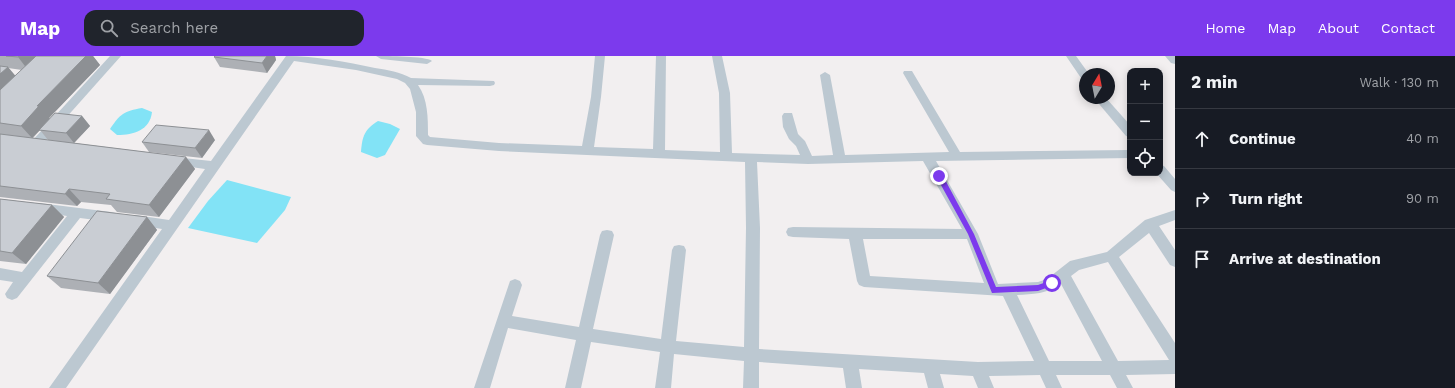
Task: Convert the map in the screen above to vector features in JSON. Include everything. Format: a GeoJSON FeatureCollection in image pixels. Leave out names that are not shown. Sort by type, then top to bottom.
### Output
{"type":"FeatureCollection","features":[{"type":"Feature","properties":{"kind":"street"},"geometry":{"type":"LineString","coordinates":[[36,144],[116,56]]}},
{"type":"Feature","properties":{"kind":"street"},"geometry":{"type":"LineString","coordinates":[[381,56],[427,61]]}},
{"type":"Feature","properties":{"kind":"street"},"geometry":{"type":"LineString","coordinates":[[587,151],[596,97],[600,56]]}},
{"type":"Feature","properties":{"kind":"street"},"geometry":{"type":"LineString","coordinates":[[659,154],[661,56]]}},
{"type":"Feature","properties":{"kind":"street"},"geometry":{"type":"LineString","coordinates":[[717,56],[721,68],[725,94],[726,156]]}},
{"type":"Feature","properties":{"kind":"street"},"geometry":{"type":"LineString","coordinates":[[1071,56],[1079,68]]}},
{"type":"Feature","properties":{"kind":"street"},"geometry":{"type":"LineString","coordinates":[[1170,56],[1175,61]]}},
{"type":"Feature","properties":{"kind":"street"},"geometry":{"type":"LineString","coordinates":[[57,388],[291,57],[400,76],[409,81],[415,88],[419,99],[422,112],[422,136],[427,141],[587,151],[808,160],[957,156],[1127,154]]}},
{"type":"Feature","properties":{"kind":"street"},"geometry":{"type":"LineString","coordinates":[[908,73],[957,156]]}},
{"type":"Feature","properties":{"kind":"street"},"geometry":{"type":"LineString","coordinates":[[825,75],[840,159]]}},
{"type":"Feature","properties":{"kind":"street"},"geometry":{"type":"LineString","coordinates":[[409,81],[490,83]]}},
{"type":"Feature","properties":{"kind":"street"},"geometry":{"type":"LineString","coordinates":[[1105,104],[1127,130]]}},
{"type":"Feature","properties":{"kind":"street"},"geometry":{"type":"LineString","coordinates":[[788,116],[788,127],[793,136],[801,144],[808,160]]}},
{"type":"Feature","properties":{"kind":"street"},"geometry":{"type":"LineString","coordinates":[[22,143],[52,146]]}},
{"type":"Feature","properties":{"kind":"street"},"geometry":{"type":"LineString","coordinates":[[926,157],[939,176],[1044,367],[1054,388]]}},
{"type":"Feature","properties":{"kind":"street"},"geometry":{"type":"LineString","coordinates":[[751,158],[753,228],[751,388]]}},
{"type":"Feature","properties":{"kind":"street"},"geometry":{"type":"LineString","coordinates":[[160,160],[214,166]]}},
{"type":"Feature","properties":{"kind":"street"},"geometry":{"type":"LineString","coordinates":[[1163,173],[1175,187]]}},
{"type":"Feature","properties":{"kind":"street"},"geometry":{"type":"LineString","coordinates":[[23,206],[172,225]]}},
{"type":"Feature","properties":{"kind":"street"},"geometry":{"type":"LineString","coordinates":[[12,294],[78,213]]}},
{"type":"Feature","properties":{"kind":"street"},"geometry":{"type":"LineString","coordinates":[[856,234],[864,281],[1001,291],[1038,288],[1052,283],[1075,265],[1111,256],[1150,224],[1175,214]]}},
{"type":"Feature","properties":{"kind":"street"},"geometry":{"type":"LineString","coordinates":[[1150,224],[1175,260]]}},
{"type":"Feature","properties":{"kind":"street"},"geometry":{"type":"LineString","coordinates":[[793,232],[949,236],[971,234]]}},
{"type":"Feature","properties":{"kind":"street"},"geometry":{"type":"LineString","coordinates":[[573,388],[607,235]]}},
{"type":"Feature","properties":{"kind":"street"},"geometry":{"type":"LineString","coordinates":[[663,388],[679,250]]}},
{"type":"Feature","properties":{"kind":"street"},"geometry":{"type":"LineString","coordinates":[[1111,256],[1175,356]]}},
{"type":"Feature","properties":{"kind":"street"},"geometry":{"type":"LineString","coordinates":[[0,274],[24,278]]}},
{"type":"Feature","properties":{"kind":"street"},"geometry":{"type":"LineString","coordinates":[[1063,275],[1125,388]]}},
{"type":"Feature","properties":{"kind":"street"},"geometry":{"type":"LineString","coordinates":[[482,388],[515,285]]}},
{"type":"Feature","properties":{"kind":"street"},"geometry":{"type":"LineString","coordinates":[[503,321],[668,347],[751,356],[850,360],[978,369],[1044,367],[1175,367]]}},
{"type":"Feature","properties":{"kind":"street"},"geometry":{"type":"LineString","coordinates":[[850,360],[854,388]]}},
{"type":"Feature","properties":{"kind":"street"},"geometry":{"type":"LineString","coordinates":[[930,366],[936,388]]}},
{"type":"Feature","properties":{"kind":"street"},"geometry":{"type":"LineString","coordinates":[[978,369],[986,388]]}},
{"type":"Feature","properties":{"kind":"water"},"geometry":{"type":"Polygon","coordinates":[[[142,108],[152,112],[151,118],[145,127],[129,134],[117,135],[110,129],[123,114],[131,110],[142,108]]]}},
{"type":"Feature","properties":{"kind":"water"},"geometry":{"type":"Polygon","coordinates":[[[378,121],[390,124],[400,129],[385,155],[377,158],[361,152],[363,137],[367,130],[378,121]]]}},
{"type":"Feature","properties":{"kind":"water"},"geometry":{"type":"Polygon","coordinates":[[[227,180],[291,197],[285,210],[257,243],[188,228],[208,201],[227,180]]]}},
{"type":"Feature","properties":{"kind":"building"},"geometry":{"type":"Polygon","coordinates":[[[36,56],[86,56],[37,106],[39,106],[21,126],[0,123],[0,90],[36,56]]]}},
{"type":"Feature","properties":{"kind":"building"},"geometry":{"type":"Polygon","coordinates":[[[267,56],[262,63],[214,57],[267,56]]]}},
{"type":"Feature","properties":{"kind":"building"},"geometry":{"type":"Polygon","coordinates":[[[0,66],[8,67],[0,74],[0,66]]]}},
{"type":"Feature","properties":{"kind":"building"},"geometry":{"type":"Polygon","coordinates":[[[55,113],[82,116],[66,133],[39,130],[55,113]]]}},
{"type":"Feature","properties":{"kind":"building"},"geometry":{"type":"Polygon","coordinates":[[[156,125],[209,130],[195,148],[142,142],[156,125]]]}},
{"type":"Feature","properties":{"kind":"building"},"geometry":{"type":"Polygon","coordinates":[[[0,134],[186,157],[149,205],[106,199],[110,194],[69,189],[65,194],[0,186],[0,134]]]}},
{"type":"Feature","properties":{"kind":"building"},"geometry":{"type":"Polygon","coordinates":[[[0,199],[52,205],[12,253],[0,251],[0,199]]]}},
{"type":"Feature","properties":{"kind":"building"},"geometry":{"type":"Polygon","coordinates":[[[97,211],[147,217],[98,283],[47,276],[97,211]]]}},
{"type":"Feature","properties":{"kind":"route"},"geometry":{"type":"LineString","coordinates":[[939,176],[971,234],[994,290],[1008,291],[1038,288],[1052,283]]}}]}
